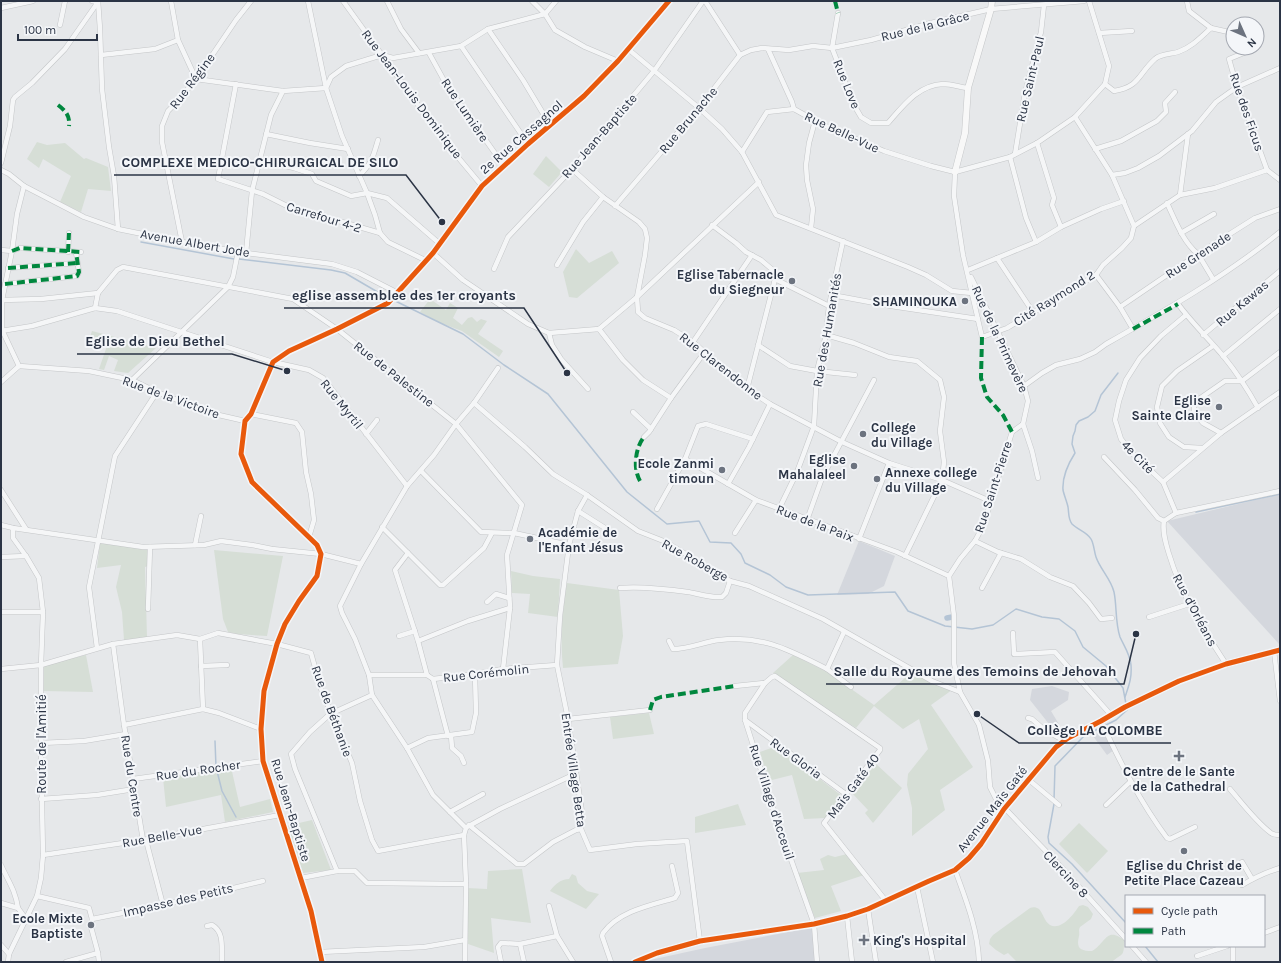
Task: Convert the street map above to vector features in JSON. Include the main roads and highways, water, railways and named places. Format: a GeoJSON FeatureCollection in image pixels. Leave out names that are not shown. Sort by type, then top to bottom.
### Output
{"type":"FeatureCollection","features":[{"type":"Feature","properties":{"kind":"waterway"},"geometry":{"type":"LineString","coordinates":[[141,242],[234,259]]}},
{"type":"Feature","properties":{"kind":"waterway"},"geometry":{"type":"LineString","coordinates":[[239,259],[345,273],[381,294],[463,334],[504,365],[548,394],[627,492],[667,524],[699,521],[710,542],[731,543],[741,554],[745,563],[770,575],[786,587],[808,595],[895,592],[908,611],[945,626],[972,629],[993,625],[1016,609],[1042,617],[1059,619],[1075,631],[1083,647],[1106,666],[1123,688],[1126,704]]}},
{"type":"Feature","properties":{"kind":"waterway"},"geometry":{"type":"LineString","coordinates":[[1118,373],[1101,395],[1095,411],[1088,417],[1079,421],[1076,425],[1072,444],[1075,453],[1066,470],[1063,480],[1063,490],[1068,505],[1069,518],[1072,524],[1091,539],[1095,555],[1113,587],[1118,631],[1131,665],[1131,678],[1125,697]]}},
{"type":"Feature","properties":{"kind":"waterway"},"geometry":{"type":"LineString","coordinates":[[1196,512],[1280,494]]}},
{"type":"Feature","properties":{"kind":"waterway"},"geometry":{"type":"LineString","coordinates":[[947,618],[952,617]]}},
{"type":"Feature","properties":{"kind":"waterway"},"geometry":{"type":"LineString","coordinates":[[1054,800],[1055,766],[1084,736],[1116,720],[1127,710]]}},
{"type":"Feature","properties":{"kind":"waterway"},"geometry":{"type":"LineString","coordinates":[[215,741],[216,767],[222,791],[236,817]]}},
{"type":"Feature","properties":{"kind":"waterway"},"geometry":{"type":"LineString","coordinates":[[1054,804],[1048,837],[1049,843],[1072,864],[1125,922]]}},
{"type":"Feature","properties":{"kind":"waterway"},"geometry":{"type":"LineString","coordinates":[[1146,947],[1158,962]]}},
{"type":"Feature","properties":{"kind":"place","name":"COMPLEXE MEDICO-CHIRURGICAL DE SILO"},"geometry":{"type":"Point","coordinates":[442,222]}},
{"type":"Feature","properties":{"kind":"place","name":"Eglise Tabernacle du Siegneur"},"geometry":{"type":"Point","coordinates":[792,281]}},
{"type":"Feature","properties":{"kind":"place","name":"SHAMINOUKA"},"geometry":{"type":"Point","coordinates":[965,301]}},
{"type":"Feature","properties":{"kind":"place","name":"Eglise de Dieu Bethel"},"geometry":{"type":"Point","coordinates":[287,371]}},
{"type":"Feature","properties":{"kind":"place","name":"eglise assemblee des 1er croyants"},"geometry":{"type":"Point","coordinates":[567,373]}},
{"type":"Feature","properties":{"kind":"place","name":"Eglise Sainte Claire"},"geometry":{"type":"Point","coordinates":[1219,407]}},
{"type":"Feature","properties":{"kind":"place","name":"College du Village"},"geometry":{"type":"Point","coordinates":[863,434]}},
{"type":"Feature","properties":{"kind":"place","name":"Eglise Mahalaleel"},"geometry":{"type":"Point","coordinates":[854,466]}},
{"type":"Feature","properties":{"kind":"place","name":"Ecole Zanmi timoun"},"geometry":{"type":"Point","coordinates":[722,470]}},
{"type":"Feature","properties":{"kind":"place","name":"Annexe college du Village"},"geometry":{"type":"Point","coordinates":[877,479]}},
{"type":"Feature","properties":{"kind":"place","name":"Académie de l'Enfant Jésus"},"geometry":{"type":"Point","coordinates":[530,539]}},
{"type":"Feature","properties":{"kind":"place","name":"Salle du Royaume des Temoins de Jehovah"},"geometry":{"type":"Point","coordinates":[1136,634]}},
{"type":"Feature","properties":{"kind":"place","name":"Collège LA COLOMBE"},"geometry":{"type":"Point","coordinates":[977,714]}},
{"type":"Feature","properties":{"kind":"place","name":"Centre de le Sante de la Cathedral"},"geometry":{"type":"Point","coordinates":[1179,756]}},
{"type":"Feature","properties":{"kind":"place","name":"Eglise du Christ de Petite Place Cazeau"},"geometry":{"type":"Point","coordinates":[1184,851]}},
{"type":"Feature","properties":{"kind":"place","name":"Ecole Mixte Baptiste"},"geometry":{"type":"Point","coordinates":[91,925]}},
{"type":"Feature","properties":{"kind":"place","name":"King's Hospital"},"geometry":{"type":"Point","coordinates":[864,940]}}]}
